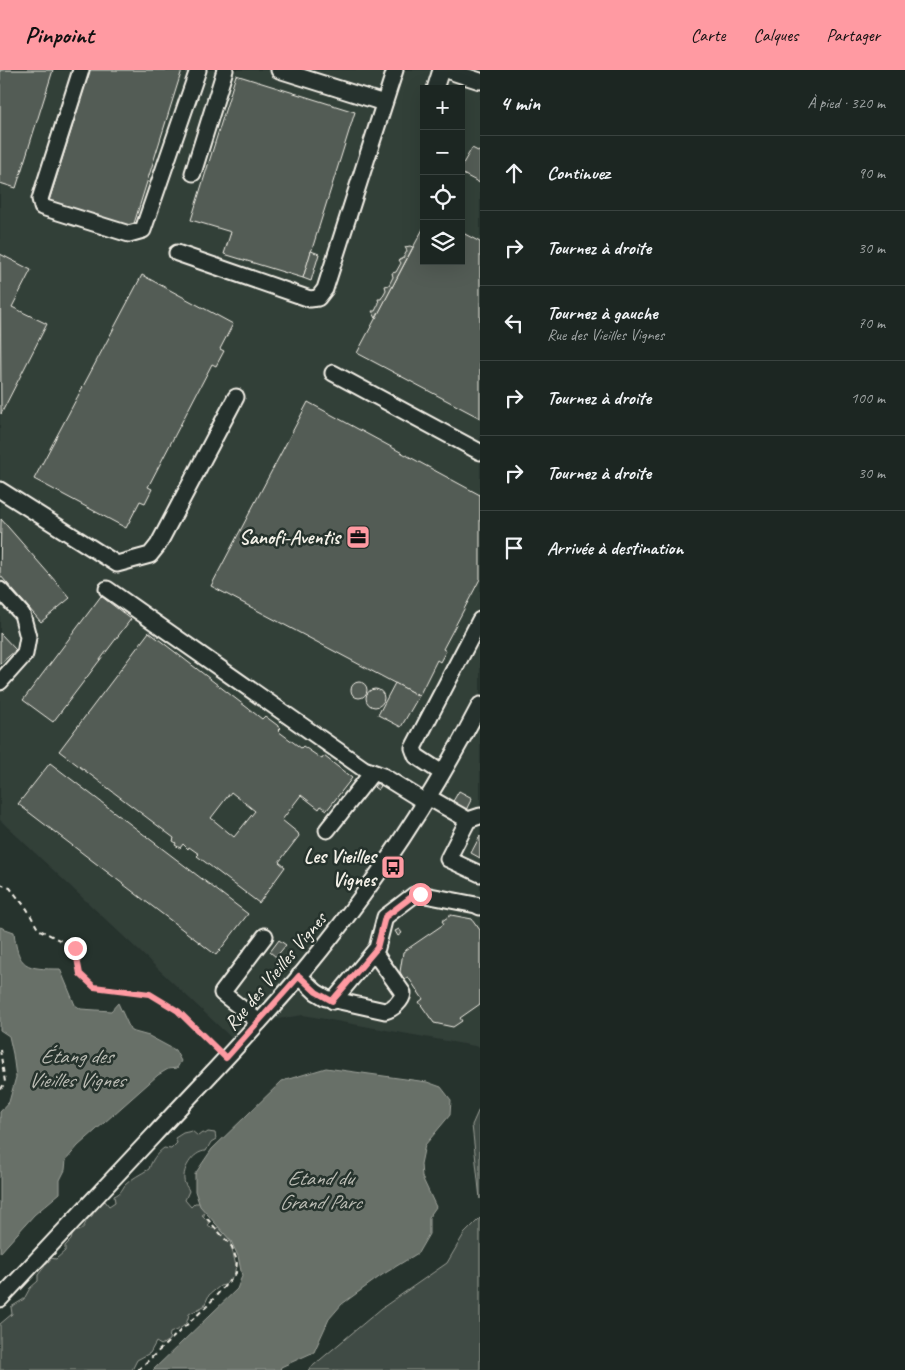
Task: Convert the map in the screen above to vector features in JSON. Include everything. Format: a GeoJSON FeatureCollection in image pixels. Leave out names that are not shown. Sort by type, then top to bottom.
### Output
{"type":"FeatureCollection","features":[{"type":"Feature","properties":{"kind":"street"},"geometry":{"type":"LineString","coordinates":[[82,70],[40,199],[42,207],[129,234],[143,230],[198,70]]}},
{"type":"Feature","properties":{"kind":"street"},"geometry":{"type":"LineString","coordinates":[[193,173],[225,70]]}},
{"type":"Feature","properties":{"kind":"street"},"geometry":{"type":"LineString","coordinates":[[279,70],[384,103]]}},
{"type":"Feature","properties":{"kind":"street"},"geometry":{"type":"LineString","coordinates":[[177,253],[310,299],[318,298],[325,289],[395,70]]}},
{"type":"Feature","properties":{"kind":"street"},"geometry":{"type":"LineString","coordinates":[[436,85],[441,70]]}},
{"type":"Feature","properties":{"kind":"street"},"geometry":{"type":"LineString","coordinates":[[446,70],[480,81]]}},
{"type":"Feature","properties":{"kind":"street"},"geometry":{"type":"LineString","coordinates":[[333,373],[480,452]]}},
{"type":"Feature","properties":{"kind":"street"},"geometry":{"type":"LineString","coordinates":[[0,490],[117,564],[150,555],[158,545],[236,397]]}},
{"type":"Feature","properties":{"kind":"street"},"geometry":{"type":"LineString","coordinates":[[107,589],[364,770],[383,776],[426,799],[474,818],[448,859],[480,874]]}},
{"type":"Feature","properties":{"kind":"street"},"geometry":{"type":"LineString","coordinates":[[0,590],[22,614],[28,637],[25,654],[0,682]]}},
{"type":"Feature","properties":{"kind":"street"},"geometry":{"type":"LineString","coordinates":[[442,773],[416,756],[413,748],[480,620]]}},
{"type":"Feature","properties":{"kind":"street","name":"Rue des Vieilles Vignes"},"geometry":{"type":"LineString","coordinates":[[0,1299],[226,1058],[299,976],[360,898],[395,848],[442,773],[480,705]]}},
{"type":"Feature","properties":{"kind":"street"},"geometry":{"type":"LineString","coordinates":[[327,830],[372,773]]}},
{"type":"Feature","properties":{"kind":"street"},"geometry":{"type":"LineString","coordinates":[[332,1001],[374,952],[379,943],[385,917],[414,895],[420,894],[480,907]]}},
{"type":"Feature","properties":{"kind":"street"},"geometry":{"type":"LineString","coordinates":[[259,1022],[222,993],[265,936]]}},
{"type":"Feature","properties":{"kind":"street"},"geometry":{"type":"LineString","coordinates":[[299,976],[316,992],[332,1001],[385,1011],[390,1010],[401,1000],[403,993],[374,952]]}},
{"type":"Feature","properties":{"kind":"path"},"geometry":{"type":"LineString","coordinates":[[0,884],[10,888],[16,895],[27,909],[38,929],[75,948],[80,974],[94,987],[150,994],[178,1011],[226,1058]]}},
{"type":"Feature","properties":{"kind":"path"},"geometry":{"type":"LineString","coordinates":[[0,1050],[5,1082],[0,1091]]}},
{"type":"Feature","properties":{"kind":"path"},"geometry":{"type":"LineString","coordinates":[[138,1370],[226,1288],[236,1273],[237,1261],[232,1247],[204,1214]]}},
{"type":"Feature","properties":{"kind":"shaded area"},"geometry":{"type":"Polygon","coordinates":[[[0,70],[480,70],[480,1047],[303,1015],[259,1022],[239,1045],[0,820],[0,70]]]}},
{"type":"Feature","properties":{"kind":"shaded area"},"geometry":{"type":"Polygon","coordinates":[[[480,1107],[480,1199],[472,1125],[480,1107]]]}},
{"type":"Feature","properties":{"kind":"shaded area"},"geometry":{"type":"Polygon","coordinates":[[[192,1131],[198,1136],[202,1133],[215,1133],[216,1139],[211,1142],[206,1151],[192,1158],[186,1168],[184,1179],[189,1191],[185,1200],[191,1207],[195,1203],[204,1203],[208,1211],[202,1215],[208,1221],[209,1227],[215,1229],[222,1225],[228,1232],[236,1266],[234,1275],[225,1285],[220,1286],[209,1295],[204,1306],[189,1314],[187,1322],[183,1326],[170,1333],[169,1340],[161,1345],[156,1342],[150,1353],[137,1360],[132,1370],[0,1370],[0,1324],[12,1314],[11,1307],[24,1299],[30,1288],[38,1281],[38,1275],[51,1258],[56,1259],[65,1251],[65,1246],[71,1240],[73,1232],[79,1231],[85,1225],[98,1204],[105,1201],[109,1206],[115,1202],[114,1196],[120,1193],[131,1180],[149,1169],[151,1163],[161,1150],[164,1148],[171,1149],[177,1143],[175,1138],[183,1133],[192,1131]]]}},
{"type":"Feature","properties":{"kind":"shaded area"},"geometry":{"type":"Polygon","coordinates":[[[480,1218],[480,1370],[308,1370],[382,1308],[447,1263],[464,1234],[480,1218]]]}},
{"type":"Feature","properties":{"kind":"water","name":"Étang des Vieilles Vignes"},"geometry":{"type":"Polygon","coordinates":[[[0,927],[14,932],[18,953],[21,960],[26,964],[32,967],[60,969],[75,1005],[81,1009],[111,1011],[118,1003],[131,1031],[149,1036],[175,1050],[181,1061],[177,1068],[168,1069],[158,1075],[78,1146],[66,1160],[65,1170],[60,1180],[60,1193],[34,1215],[0,1253],[0,1112],[9,1102],[16,1077],[9,1036],[0,1030],[0,927]]]}},
{"type":"Feature","properties":{"kind":"water","name":"Etand du Grand Parc"},"geometry":{"type":"Polygon","coordinates":[[[326,1068],[427,1082],[441,1087],[451,1100],[450,1115],[425,1145],[421,1164],[422,1177],[436,1207],[429,1217],[429,1234],[418,1253],[382,1275],[342,1304],[329,1319],[314,1352],[281,1367],[280,1370],[153,1370],[237,1289],[242,1276],[238,1256],[231,1241],[200,1206],[195,1191],[195,1174],[212,1149],[282,1081],[326,1068]]]}},
{"type":"Feature","properties":{"kind":"building"},"geometry":{"type":"Polygon","coordinates":[[[0,70],[53,70],[16,188],[0,183],[0,70]]]}},
{"type":"Feature","properties":{"kind":"building"},"geometry":{"type":"Polygon","coordinates":[[[90,70],[182,70],[132,230],[48,204],[90,70]]]}},
{"type":"Feature","properties":{"kind":"building"},"geometry":{"type":"Polygon","coordinates":[[[236,75],[355,112],[303,278],[224,254],[231,232],[191,220],[236,75]]]}},
{"type":"Feature","properties":{"kind":"building"},"geometry":{"type":"Polygon","coordinates":[[[472,148],[480,152],[480,183],[465,175],[465,160],[472,148]]]}},
{"type":"Feature","properties":{"kind":"building"},"geometry":{"type":"Polygon","coordinates":[[[465,234],[480,242],[480,418],[357,353],[420,235],[420,265],[465,265],[465,234]]]}},
{"type":"Feature","properties":{"kind":"building"},"geometry":{"type":"Polygon","coordinates":[[[405,247],[413,247],[376,318],[372,311],[375,311],[379,303],[378,299],[381,299],[386,290],[385,286],[389,285],[393,277],[392,273],[396,272],[401,263],[399,260],[403,258],[407,251],[405,247]]]}},
{"type":"Feature","properties":{"kind":"building"},"geometry":{"type":"Polygon","coordinates":[[[311,251],[319,254],[311,281],[303,278],[311,251]]]}},
{"type":"Feature","properties":{"kind":"building"},"geometry":{"type":"Polygon","coordinates":[[[0,254],[31,270],[12,307],[47,324],[1,414],[0,254]]]}},
{"type":"Feature","properties":{"kind":"building"},"geometry":{"type":"Polygon","coordinates":[[[142,275],[233,324],[220,349],[224,351],[216,366],[212,364],[148,487],[152,489],[145,503],[140,501],[126,528],[34,479],[142,275]]]}},
{"type":"Feature","properties":{"kind":"building","name":"Sanofi-Aventis"},"geometry":{"type":"Polygon","coordinates":[[[308,402],[480,495],[480,579],[443,649],[446,651],[440,662],[437,660],[419,696],[211,586],[308,402]]]}},
{"type":"Feature","properties":{"kind":"building"},"geometry":{"type":"Polygon","coordinates":[[[1,519],[70,598],[41,622],[0,575],[1,519]]]}},
{"type":"Feature","properties":{"kind":"building"},"geometry":{"type":"Polygon","coordinates":[[[101,596],[131,619],[53,722],[23,700],[101,596]]]}},
{"type":"Feature","properties":{"kind":"building"},"geometry":{"type":"Polygon","coordinates":[[[149,632],[262,719],[265,716],[281,728],[278,731],[301,748],[303,746],[322,759],[324,756],[352,778],[327,810],[321,806],[319,809],[301,795],[282,820],[299,836],[279,862],[285,867],[259,903],[197,856],[199,854],[189,847],[188,849],[183,844],[180,848],[175,845],[174,838],[59,751],[149,632]],[[231,792],[211,818],[234,837],[255,811],[231,792]]]}},
{"type":"Feature","properties":{"kind":"building"},"geometry":{"type":"Polygon","coordinates":[[[0,633],[16,650],[0,664],[0,633]]]}},
{"type":"Feature","properties":{"kind":"building"},"geometry":{"type":"Polygon","coordinates":[[[356,682],[362,682],[367,687],[365,696],[356,698],[351,693],[351,687],[356,682]]]}},
{"type":"Feature","properties":{"kind":"building"},"geometry":{"type":"Polygon","coordinates":[[[395,683],[419,696],[401,727],[378,715],[395,683]]]}},
{"type":"Feature","properties":{"kind":"building"},"geometry":{"type":"Polygon","coordinates":[[[375,689],[381,692],[384,698],[381,704],[375,707],[369,704],[366,698],[369,692],[375,689]]]}},
{"type":"Feature","properties":{"kind":"building"},"geometry":{"type":"Polygon","coordinates":[[[50,763],[248,914],[216,955],[18,804],[50,763]]]}},
{"type":"Feature","properties":{"kind":"building"},"geometry":{"type":"Polygon","coordinates":[[[377,783],[381,786],[378,790],[374,787],[377,783]]]}},
{"type":"Feature","properties":{"kind":"building"},"geometry":{"type":"Polygon","coordinates":[[[459,791],[472,798],[466,810],[452,803],[459,791]]]}},
{"type":"Feature","properties":{"kind":"building"},"geometry":{"type":"Polygon","coordinates":[[[480,836],[480,858],[471,853],[480,836]]]}},
{"type":"Feature","properties":{"kind":"building"},"geometry":{"type":"Polygon","coordinates":[[[451,915],[472,919],[480,930],[480,1004],[460,1018],[462,1021],[453,1027],[434,1023],[419,1002],[423,999],[408,977],[404,979],[400,972],[403,952],[444,924],[442,921],[451,915]]]}},
{"type":"Feature","properties":{"kind":"building"},"geometry":{"type":"Polygon","coordinates":[[[399,929],[402,933],[398,936],[395,931],[399,929]]]}},
{"type":"Feature","properties":{"kind":"building"},"geometry":{"type":"Polygon","coordinates":[[[279,940],[286,945],[276,957],[270,952],[279,940]]]}},
{"type":"Feature","properties":{"kind":"place","name":"Sanofi-Aventis"},"geometry":{"type":"Point","coordinates":[358,537]}},
{"type":"Feature","properties":{"kind":"place","name":"Les Vieilles Vignes"},"geometry":{"type":"Point","coordinates":[393,867]}},
{"type":"Feature","properties":{"kind":"route"},"geometry":{"type":"LineString","coordinates":[[75,948],[80,974],[94,987],[150,994],[178,1011],[226,1058],[299,976],[316,992],[332,1001],[377,948],[385,917],[414,895],[420,894]]}}]}
